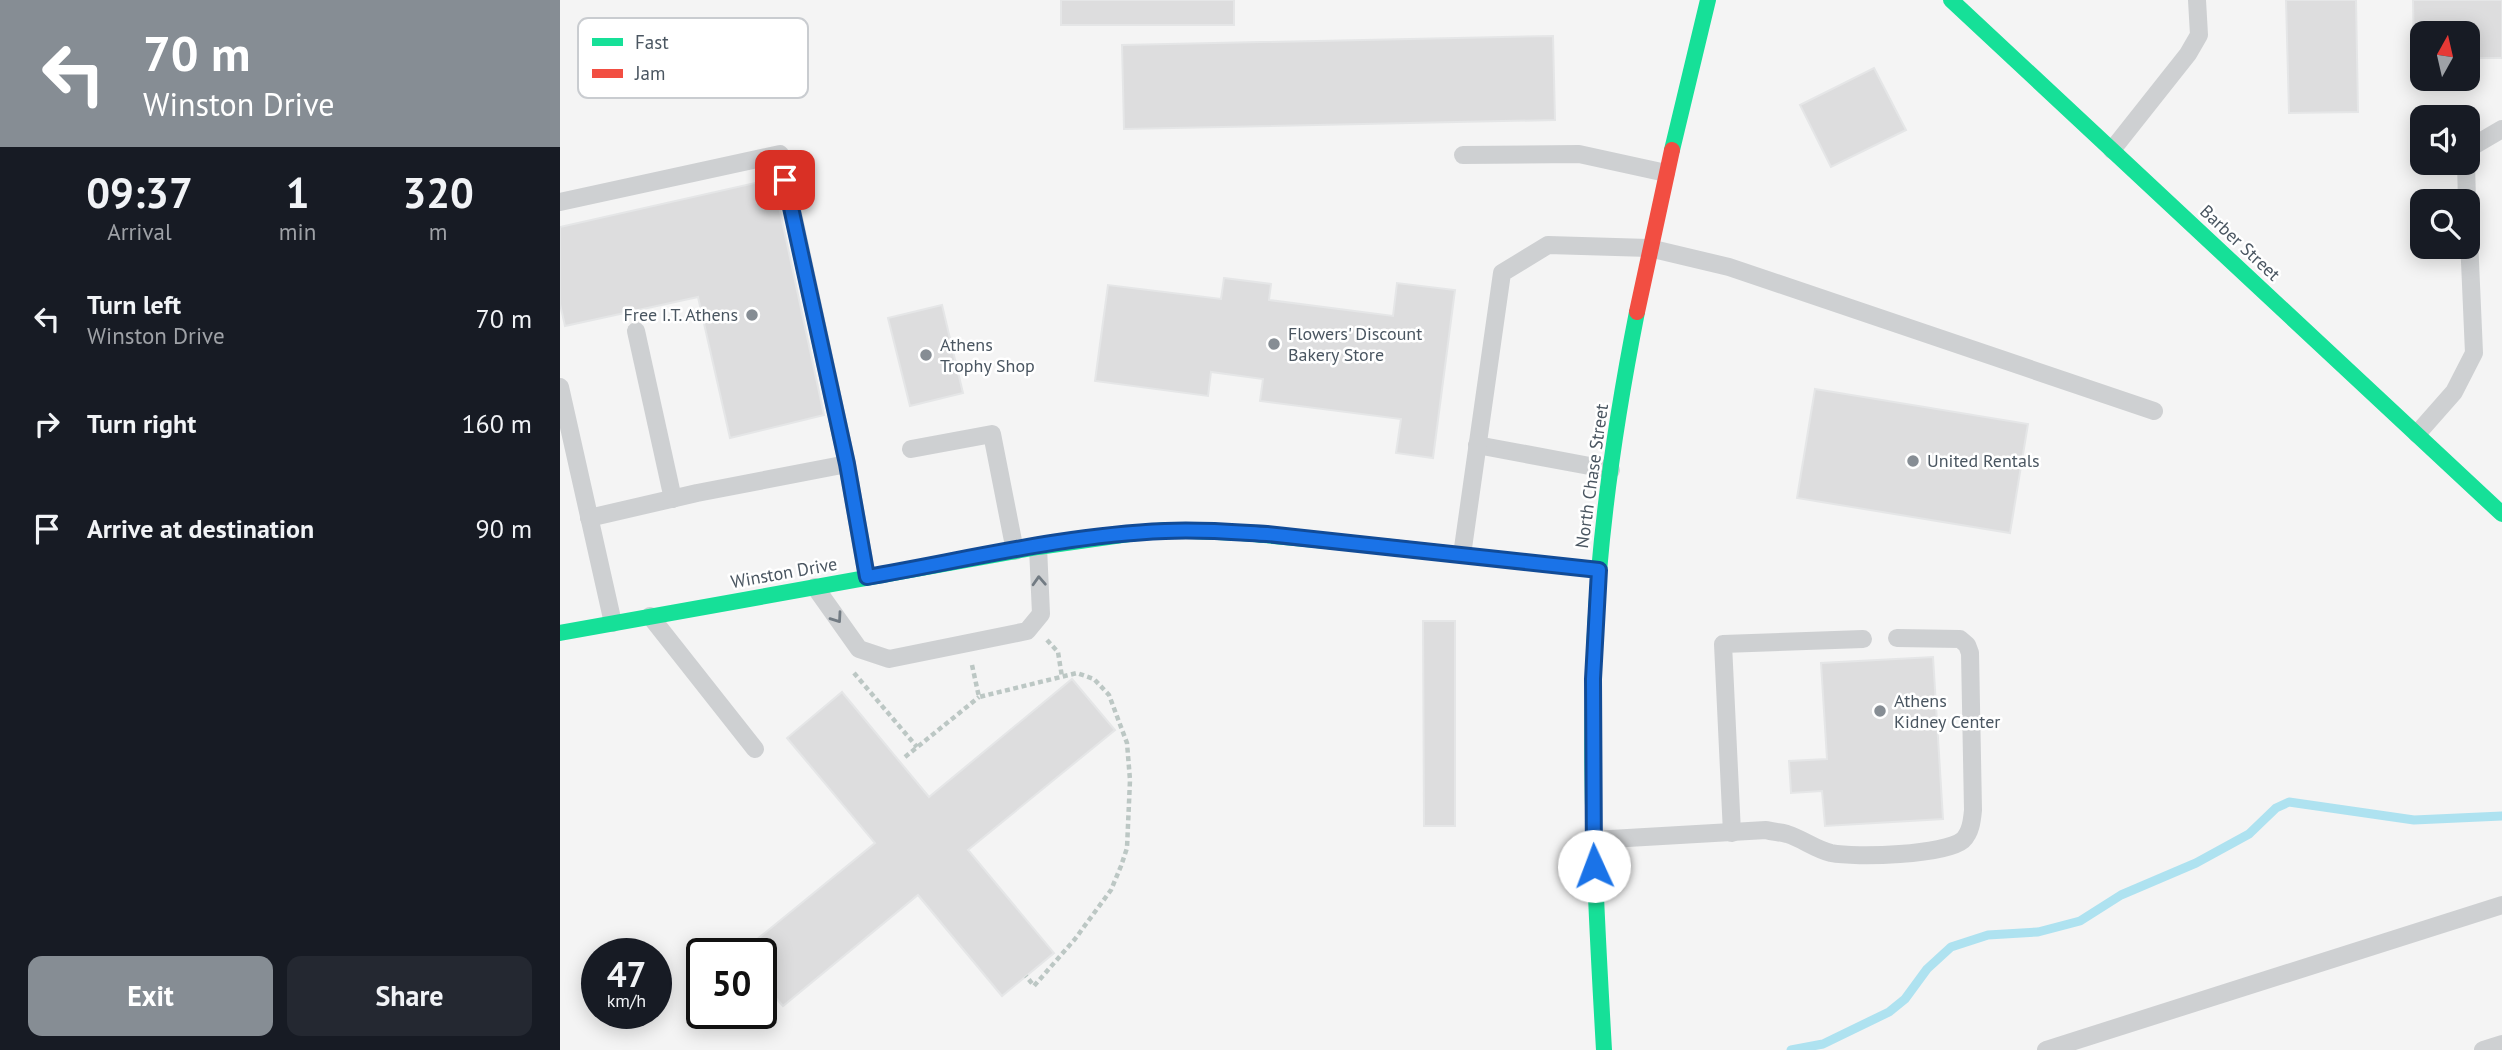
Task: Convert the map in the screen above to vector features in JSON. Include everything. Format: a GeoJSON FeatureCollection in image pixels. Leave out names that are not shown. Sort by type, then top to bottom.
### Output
{"type":"FeatureCollection","features":[{"type":"Feature","properties":{"kind":"street","name":"North Chase Street"},"geometry":{"type":"LineString","coordinates":[[1604,1050],[1593,840],[1593,679],[1599,570],[1630,342],[1666,173],[1708,0]]}},
{"type":"Feature","properties":{"kind":"street","name":"Barber Street"},"geometry":{"type":"LineString","coordinates":[[1951,0],[2502,514]]}},
{"type":"Feature","properties":{"kind":"street","name":"Winston Drive"},"geometry":{"type":"LineString","coordinates":[[560,633],[1038,547],[1139,533],[1216,530],[1599,570]]}},
{"type":"Feature","properties":{"kind":"lane"},"geometry":{"type":"LineString","coordinates":[[2112,150],[2188,54],[2199,35],[2197,0]]}},
{"type":"Feature","properties":{"kind":"lane"},"geometry":{"type":"LineString","coordinates":[[2480,142],[2502,129]]}},
{"type":"Feature","properties":{"kind":"lane"},"geometry":{"type":"LineString","coordinates":[[560,202],[780,154],[847,464],[867,577]]}},
{"type":"Feature","properties":{"kind":"lane"},"geometry":{"type":"LineString","coordinates":[[1463,155],[1579,155],[1666,173]]}},
{"type":"Feature","properties":{"kind":"lane"},"geometry":{"type":"LineString","coordinates":[[1461,555],[1502,273],[1548,245],[1649,248],[1729,267],[2154,411]]}},
{"type":"Feature","properties":{"kind":"lane"},"geometry":{"type":"LineString","coordinates":[[2417,434],[2454,391],[2474,353],[2470,259]]}},
{"type":"Feature","properties":{"kind":"lane"},"geometry":{"type":"LineString","coordinates":[[636,331],[673,499]]}},
{"type":"Feature","properties":{"kind":"lane"},"geometry":{"type":"LineString","coordinates":[[560,387],[613,623]]}},
{"type":"Feature","properties":{"kind":"lane"},"geometry":{"type":"LineString","coordinates":[[911,449],[992,434],[1015,551]]}},
{"type":"Feature","properties":{"kind":"lane"},"geometry":{"type":"LineString","coordinates":[[1476,445],[1611,470]]}},
{"type":"Feature","properties":{"kind":"lane"},"geometry":{"type":"LineString","coordinates":[[589,517],[847,464]]}},
{"type":"Feature","properties":{"kind":"lane"},"geometry":{"type":"LineString","coordinates":[[815,587],[857,646],[889,659],[1027,631],[1037,619],[1038,547]]}},
{"type":"Feature","properties":{"kind":"lane"},"geometry":{"type":"LineString","coordinates":[[650,616],[755,749]]}},
{"type":"Feature","properties":{"kind":"lane"},"geometry":{"type":"LineString","coordinates":[[1593,840],[1766,830],[1789,834],[1811,847],[1833,853],[1862,856],[1951,848],[1965,838],[1971,825],[1973,810],[1970,653],[1967,645],[1960,639],[1897,638]]}},
{"type":"Feature","properties":{"kind":"lane"},"geometry":{"type":"LineString","coordinates":[[1732,833],[1723,644],[1863,639]]}},
{"type":"Feature","properties":{"kind":"lane"},"geometry":{"type":"LineString","coordinates":[[2046,1050],[2502,905]]}},
{"type":"Feature","properties":{"kind":"lane"},"geometry":{"type":"LineString","coordinates":[[2483,1050],[2502,1044]]}},
{"type":"Feature","properties":{"kind":"path"},"geometry":{"type":"LineString","coordinates":[[1037,619],[1058,652],[1062,677]]}},
{"type":"Feature","properties":{"kind":"path"},"geometry":{"type":"LineString","coordinates":[[967,643],[979,697]]}},
{"type":"Feature","properties":{"kind":"path"},"geometry":{"type":"LineString","coordinates":[[857,646],[839,656],[918,747]]}},
{"type":"Feature","properties":{"kind":"path"},"geometry":{"type":"LineString","coordinates":[[905,757],[979,697],[1077,673],[1094,679],[1109,695],[1126,743],[1130,780],[1127,848],[1111,890],[1075,939],[1034,986],[1026,976]]}},
{"type":"Feature","properties":{"kind":"building"},"geometry":{"type":"Polygon","coordinates":[[[1061,0],[1234,0],[1234,25],[1061,25],[1061,0]]]}},
{"type":"Feature","properties":{"kind":"building"},"geometry":{"type":"Polygon","coordinates":[[[2286,0],[2356,0],[2358,112],[2289,113],[2286,0]]]}},
{"type":"Feature","properties":{"kind":"building"},"geometry":{"type":"Polygon","coordinates":[[[2413,0],[2502,0],[2502,58],[2480,58],[2480,21],[2413,21],[2413,0]]]}},
{"type":"Feature","properties":{"kind":"building"},"geometry":{"type":"Polygon","coordinates":[[[1553,36],[1555,120],[1124,129],[1122,45],[1553,36]]]}},
{"type":"Feature","properties":{"kind":"building"},"geometry":{"type":"Polygon","coordinates":[[[1874,68],[1906,130],[1831,167],[1800,105],[1874,68]]]}},
{"type":"Feature","properties":{"kind":"building","name":"Free I.T. Athens"},"geometry":{"type":"Polygon","coordinates":[[[773,179],[824,415],[730,438],[698,297],[565,326],[560,304],[560,227],[773,179]]]}},
{"type":"Feature","properties":{"kind":"building","name":"Flowers' Discount Bakery Store"},"geometry":{"type":"Polygon","coordinates":[[[1224,278],[1271,284],[1269,300],[1393,316],[1397,283],[1455,290],[1433,458],[1396,453],[1401,419],[1260,401],[1263,379],[1211,372],[1208,396],[1095,381],[1108,285],[1221,299],[1224,278]]]}},
{"type":"Feature","properties":{"kind":"building","name":"Athens Trophy Shop"},"geometry":{"type":"Polygon","coordinates":[[[942,305],[963,393],[910,406],[888,318],[942,305]]]}},
{"type":"Feature","properties":{"kind":"building","name":"United Rentals"},"geometry":{"type":"Polygon","coordinates":[[[1815,389],[2028,424],[2010,533],[1797,498],[1815,389]]]}},
{"type":"Feature","properties":{"kind":"building"},"geometry":{"type":"Polygon","coordinates":[[[1423,621],[1455,621],[1455,826],[1424,826],[1423,621]]]}},
{"type":"Feature","properties":{"kind":"building","name":"Athens Kidney Center"},"geometry":{"type":"Polygon","coordinates":[[[1933,657],[1943,819],[1825,826],[1822,791],[1791,793],[1789,761],[1827,759],[1821,663],[1933,657]]]}},
{"type":"Feature","properties":{"kind":"building"},"geometry":{"type":"Polygon","coordinates":[[[1072,679],[1115,730],[968,850],[1054,953],[1002,996],[918,895],[783,1006],[777,999],[777,938],[759,938],[875,843],[787,738],[842,692],[929,797],[1072,679]]]}},
{"type":"Feature","properties":{"kind":"waterway"},"geometry":{"type":"LineString","coordinates":[[1791,1050],[1823,1044],[1889,1012],[1905,999],[1927,969],[1951,947],[1988,935],[2038,932],[2080,921],[2121,895],[2196,863],[2249,834],[2276,808],[2289,802],[2414,820],[2502,816]]}},
{"type":"Feature","properties":{"kind":"traffic: fast"},"geometry":{"type":"LineString","coordinates":[[1672,150],[1708,0]]}},
{"type":"Feature","properties":{"kind":"traffic: fast"},"geometry":{"type":"LineString","coordinates":[[1951,0],[2502,514]]}},
{"type":"Feature","properties":{"kind":"traffic: fast"},"geometry":{"type":"LineString","coordinates":[[1604,1050],[1593,789],[1595,632],[1610,471],[1637,312]]}},
{"type":"Feature","properties":{"kind":"traffic: fast"},"geometry":{"type":"LineString","coordinates":[[560,633],[1038,547],[1136,533],[1168,530],[1242,533],[1391,547]]}},
{"type":"Feature","properties":{"kind":"traffic: jam"},"geometry":{"type":"LineString","coordinates":[[1637,312],[1672,150]]}},
{"type":"Feature","properties":{"kind":"traffic: jam"},"geometry":{"type":"LineString","coordinates":[[1391,547],[1599,570]]}},
{"type":"Feature","properties":{"kind":"place","name":"Free I.T. Athens"},"geometry":{"type":"Point","coordinates":[752,315]}},
{"type":"Feature","properties":{"kind":"place","name":"Flowers' Discount Bakery Store"},"geometry":{"type":"Point","coordinates":[1274,344]}},
{"type":"Feature","properties":{"kind":"place","name":"Athens Trophy Shop"},"geometry":{"type":"Point","coordinates":[926,355]}},
{"type":"Feature","properties":{"kind":"place","name":"United Rentals"},"geometry":{"type":"Point","coordinates":[1913,461]}},
{"type":"Feature","properties":{"kind":"place","name":"Athens Kidney Center"},"geometry":{"type":"Point","coordinates":[1880,711]}},
{"type":"Feature","properties":{"kind":"route"},"geometry":{"type":"LineString","coordinates":[[785,180],[847,464],[867,577],[1113,535],[1166,530],[1267,534],[1599,570],[1593,679],[1594,866]]}}]}
